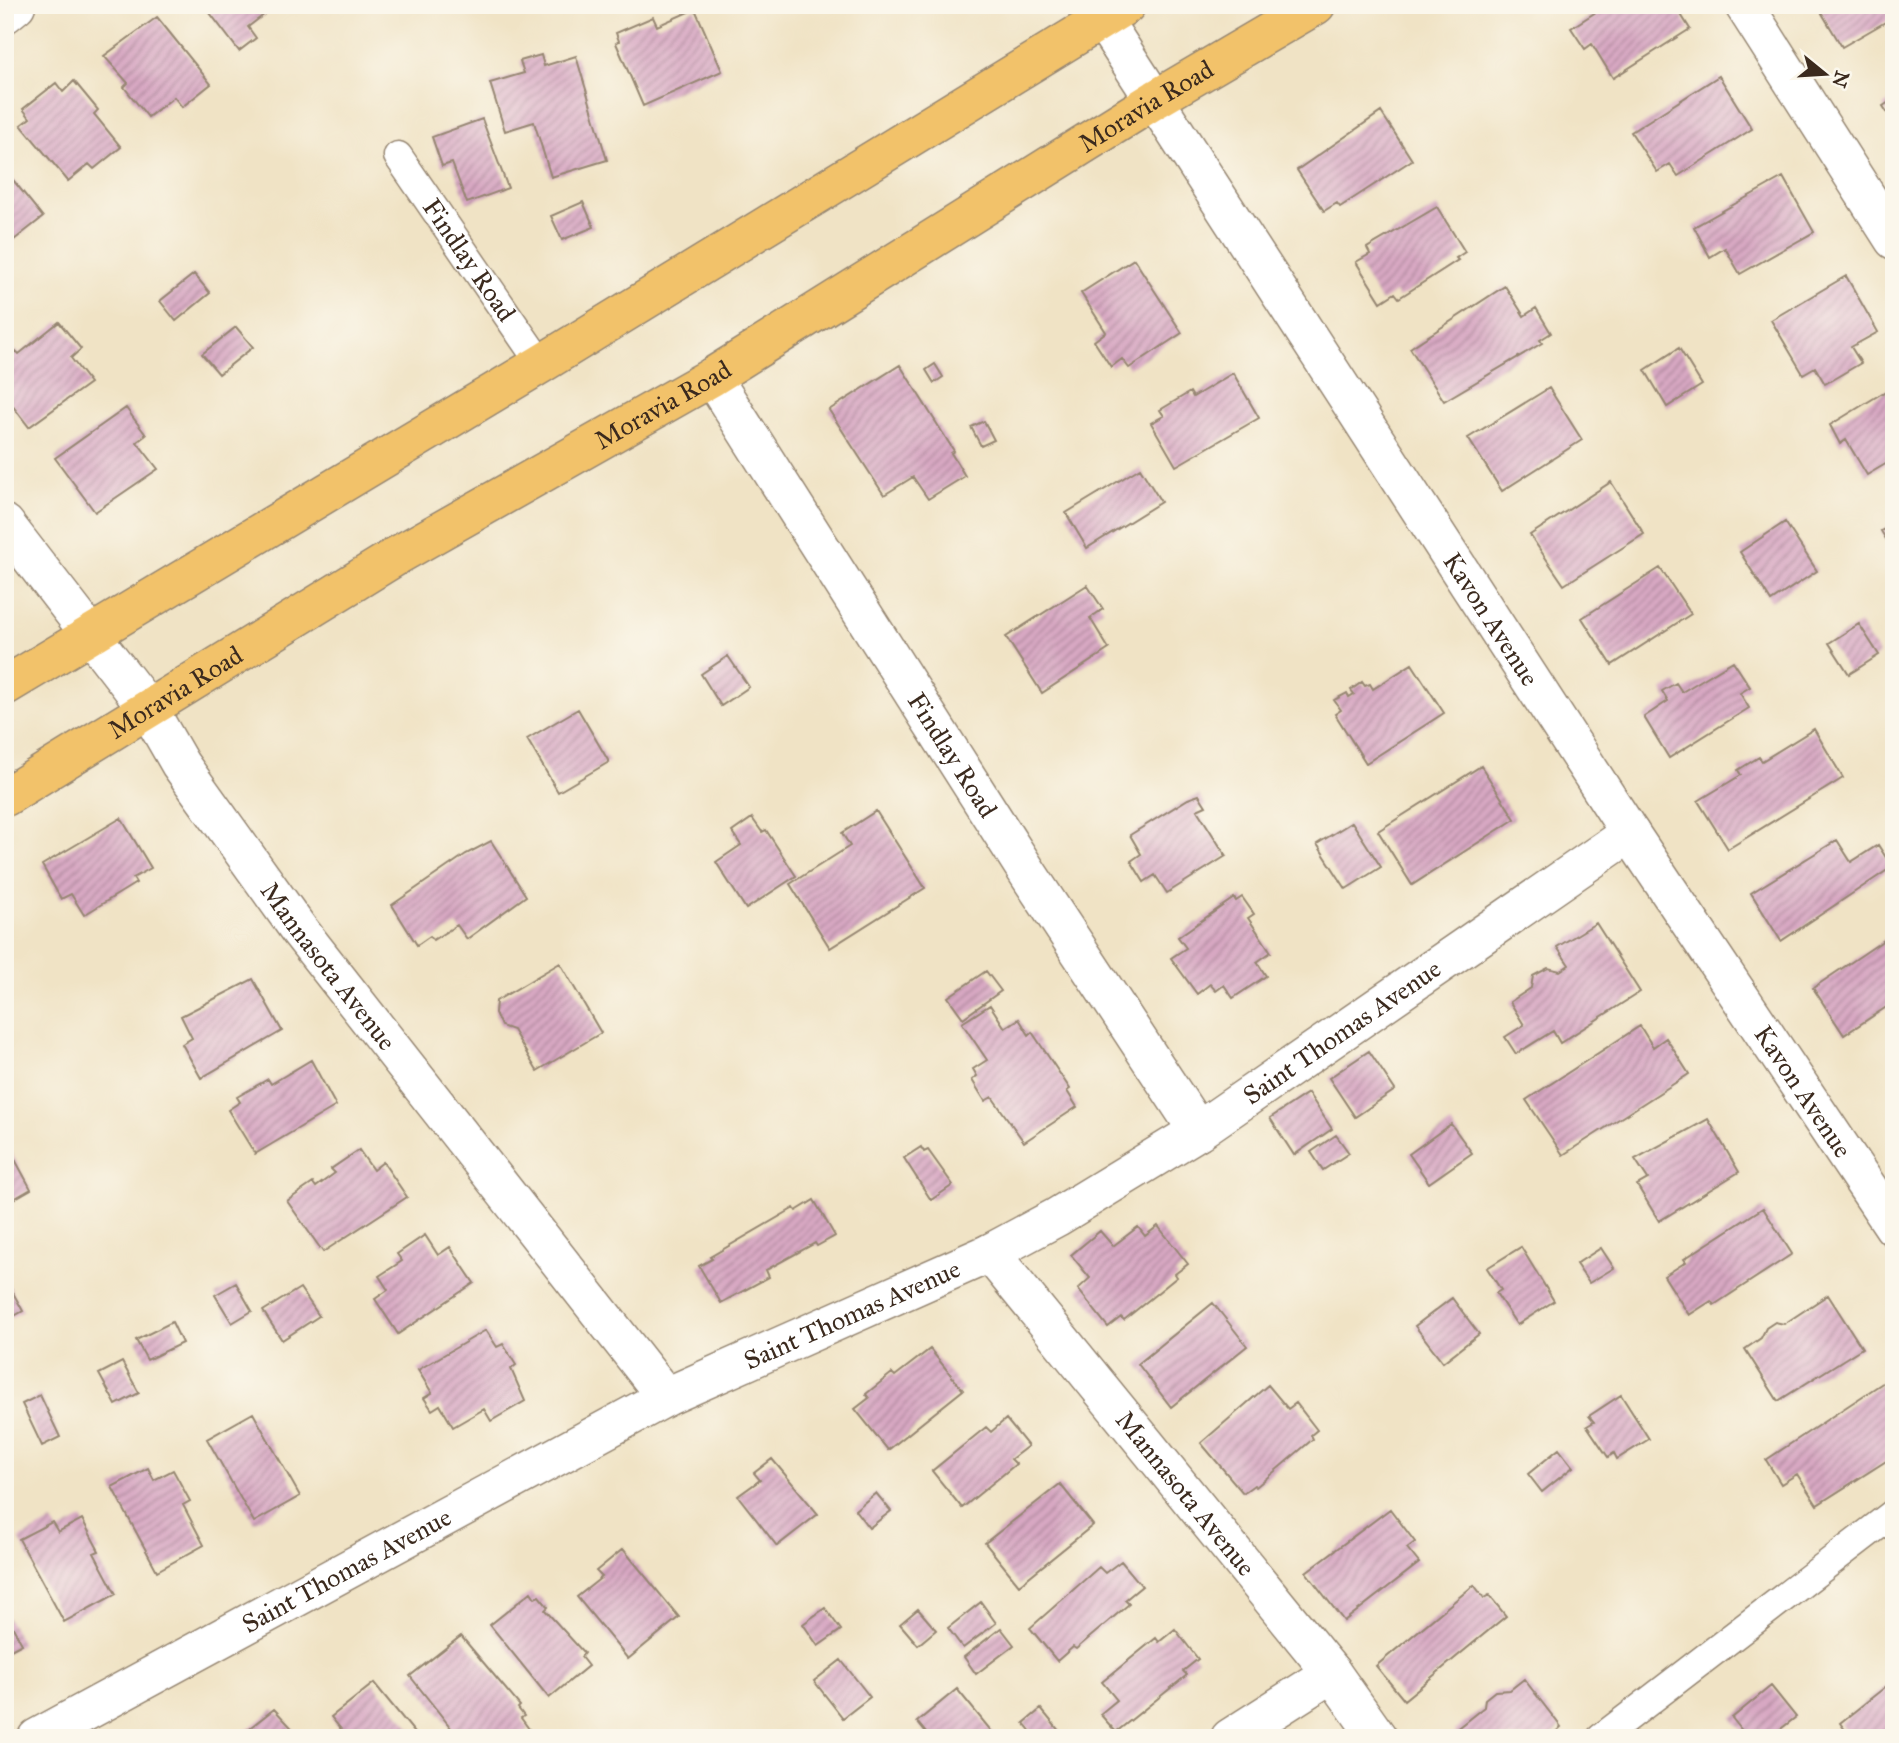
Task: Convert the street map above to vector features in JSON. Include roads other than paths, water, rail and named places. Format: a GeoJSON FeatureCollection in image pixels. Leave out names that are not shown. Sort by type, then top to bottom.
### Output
{"type":"FeatureCollection","features":[{"type":"Feature","properties":{"kind":"main road","name":"Moravia Road"},"geometry":{"type":"LineString","coordinates":[[5,797],[398,555],[712,377],[1156,100],[1316,5]]}},
{"type":"Feature","properties":{"kind":"main road"},"geometry":{"type":"LineString","coordinates":[[5,686],[541,364],[1107,10]]}},
{"type":"Feature","properties":{"kind":"street"},"geometry":{"type":"LineString","coordinates":[[5,14],[16,5]]}},
{"type":"Feature","properties":{"kind":"street"},"geometry":{"type":"LineString","coordinates":[[1744,5],[1894,240]]}},
{"type":"Feature","properties":{"kind":"street","name":"Kavon Avenue"},"geometry":{"type":"LineString","coordinates":[[1107,10],[1156,100],[1629,833],[1894,1227]]}},
{"type":"Feature","properties":{"kind":"street","name":"Findlay Road"},"geometry":{"type":"LineString","coordinates":[[712,377],[1029,875],[1198,1131]]}},
{"type":"Feature","properties":{"kind":"street","name":"Mannasota Avenue"},"geometry":{"type":"LineString","coordinates":[[5,524],[149,710],[180,764],[299,930],[666,1397]]}},
{"type":"Feature","properties":{"kind":"street","name":"Saint Thomas Avenue"},"geometry":{"type":"LineString","coordinates":[[37,1738],[666,1397],[990,1253],[1057,1217],[1198,1131],[1629,833]]}},
{"type":"Feature","properties":{"kind":"street","name":"Mannasota Avenue"},"geometry":{"type":"LineString","coordinates":[[990,1253],[1332,1673],[1378,1738]]}},
{"type":"Feature","properties":{"kind":"street"},"geometry":{"type":"LineString","coordinates":[[1230,1738],[1332,1673]]}},
{"type":"Feature","properties":{"kind":"lane","name":"Findlay Road"},"geometry":{"type":"LineString","coordinates":[[397,156],[541,364]]}},
{"type":"Feature","properties":{"kind":"lane"},"geometry":{"type":"LineString","coordinates":[[1601,1738],[1894,1513]]}}]}
